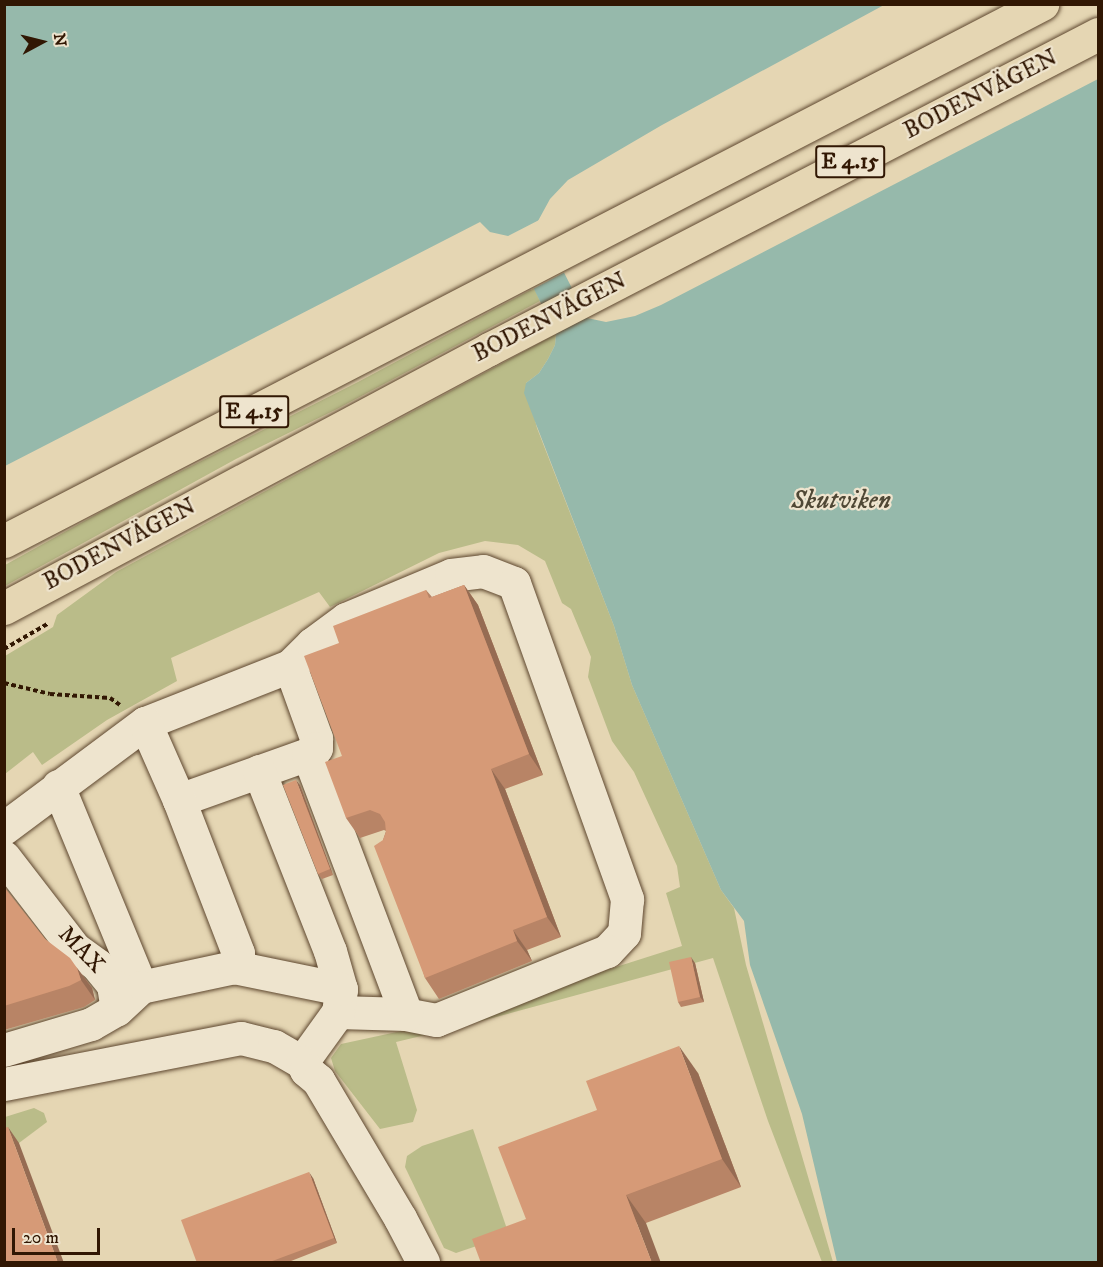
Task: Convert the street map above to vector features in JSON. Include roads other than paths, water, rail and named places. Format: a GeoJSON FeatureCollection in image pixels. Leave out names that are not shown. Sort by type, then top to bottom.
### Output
{"type":"FeatureCollection","features":[{"type":"Feature","properties":{"kind":"main road","name":"E 4.15"},"geometry":{"type":"LineString","coordinates":[[4,541],[1042,4]]}},
{"type":"Feature","properties":{"kind":"main road","name":"BODENVÄGEN"},"geometry":{"type":"LineString","coordinates":[[4,608],[602,290],[1098,34]]}},
{"type":"Feature","properties":{"kind":"street"},"geometry":{"type":"LineString","coordinates":[[4,828],[58,786],[133,714],[290,666],[312,644],[346,619],[451,575],[483,571],[514,583],[627,899],[624,933],[607,951],[436,1020],[405,1009],[340,1001],[234,967],[141,987],[117,1009],[91,1024],[4,1050]]}},
{"type":"Feature","properties":{"kind":"street"},"geometry":{"type":"LineString","coordinates":[[179,800],[308,754],[316,748],[316,738],[290,666]]}},
{"type":"Feature","properties":{"kind":"street"},"geometry":{"type":"LineString","coordinates":[[133,714],[179,800],[238,953],[234,967]]}},
{"type":"Feature","properties":{"kind":"street"},"geometry":{"type":"LineString","coordinates":[[308,754],[405,1009]]}},
{"type":"Feature","properties":{"kind":"street"},"geometry":{"type":"LineString","coordinates":[[260,771],[330,951],[340,1001],[302,1062]]}},
{"type":"Feature","properties":{"kind":"street"},"geometry":{"type":"LineString","coordinates":[[58,786],[141,987]]}},
{"type":"Feature","properties":{"kind":"street"},"geometry":{"type":"LineString","coordinates":[[349,862],[382,849]]}},
{"type":"Feature","properties":{"kind":"street","name":"MAX"},"geometry":{"type":"LineString","coordinates":[[4,856],[74,948],[98,964],[113,985],[117,1009]]}},
{"type":"Feature","properties":{"kind":"street"},"geometry":{"type":"LineString","coordinates":[[405,1009],[437,994]]}},
{"type":"Feature","properties":{"kind":"street"},"geometry":{"type":"LineString","coordinates":[[4,1084],[241,1038],[274,1046],[302,1062],[306,1070],[318,1080],[423,1263]]}},
{"type":"Feature","properties":{"kind":"water","name":"Skutviken"},"geometry":{"type":"Polygon","coordinates":[[[5,5],[884,5],[662,125],[568,180],[550,199],[538,221],[587,318],[606,322],[635,316],[661,305],[1098,79],[1098,1262],[837,1262],[802,1114],[750,965],[744,921],[721,890],[632,685],[614,626],[524,393],[526,383],[539,373],[548,359],[555,345],[556,334],[508,236],[490,232],[480,222],[5,466],[5,5]]]}}]}
